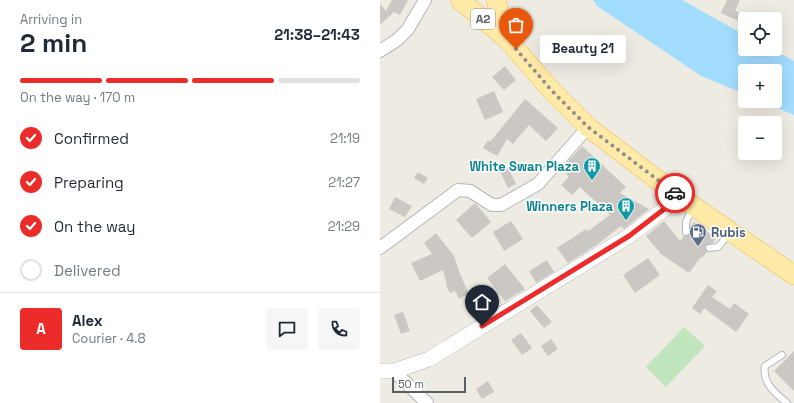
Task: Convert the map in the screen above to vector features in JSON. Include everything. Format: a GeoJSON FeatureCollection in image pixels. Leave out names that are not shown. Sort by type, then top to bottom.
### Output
{"type":"FeatureCollection","features":[{"type":"Feature","properties":{"kind":"main road","name":"A2"},"geometry":{"type":"LineString","coordinates":[[460,0],[507,39],[552,91],[588,127],[687,201],[794,275]]}},
{"type":"Feature","properties":{"kind":"main road","name":"A2"},"geometry":{"type":"LineString","coordinates":[[496,0],[507,39]]}},
{"type":"Feature","properties":{"kind":"street"},"geometry":{"type":"LineString","coordinates":[[380,51],[397,40],[408,29],[424,0]]}},
{"type":"Feature","properties":{"kind":"street"},"geometry":{"type":"LineString","coordinates":[[380,248],[458,190],[470,191],[492,205],[501,205],[518,197],[538,184],[588,127]]}},
{"type":"Feature","properties":{"kind":"street"},"geometry":{"type":"LineString","coordinates":[[387,371],[429,359],[687,201]]}},
{"type":"Feature","properties":{"kind":"street"},"geometry":{"type":"LineString","coordinates":[[387,371],[425,403]]}},
{"type":"Feature","properties":{"kind":"lane"},"geometry":{"type":"LineString","coordinates":[[686,232],[687,201]]}},
{"type":"Feature","properties":{"kind":"lane"},"geometry":{"type":"LineString","coordinates":[[709,248],[718,247],[731,231]]}},
{"type":"Feature","properties":{"kind":"lane"},"geometry":{"type":"LineString","coordinates":[[782,355],[765,366],[764,374],[767,383],[787,403]]}},
{"type":"Feature","properties":{"kind":"green space"},"geometry":{"type":"Polygon","coordinates":[[[684,327],[705,346],[666,387],[646,367],[684,327]]]}},
{"type":"Feature","properties":{"kind":"water"},"geometry":{"type":"Polygon","coordinates":[[[593,0],[682,0],[738,31],[738,56],[782,56],[782,54],[794,61],[794,115],[778,108],[782,108],[782,64],[738,64],[738,91],[701,76],[597,6],[593,0]]]}},
{"type":"Feature","properties":{"kind":"building"},"geometry":{"type":"Polygon","coordinates":[[[392,0],[408,0],[400,15],[394,12],[380,25],[380,4],[386,11],[392,0]]]}},
{"type":"Feature","properties":{"kind":"building"},"geometry":{"type":"Polygon","coordinates":[[[727,0],[740,0],[735,11],[738,12],[738,21],[721,13],[727,0]]]}},
{"type":"Feature","properties":{"kind":"building"},"geometry":{"type":"Polygon","coordinates":[[[505,66],[516,80],[504,90],[492,77],[505,66]]]}},
{"type":"Feature","properties":{"kind":"building"},"geometry":{"type":"Polygon","coordinates":[[[494,91],[503,112],[485,120],[476,99],[494,91]]]}},
{"type":"Feature","properties":{"kind":"building"},"geometry":{"type":"Polygon","coordinates":[[[525,99],[558,128],[546,141],[529,125],[513,144],[507,139],[497,156],[483,148],[488,140],[490,142],[525,99]]]}},
{"type":"Feature","properties":{"kind":"building"},"geometry":{"type":"Polygon","coordinates":[[[582,146],[626,187],[620,193],[649,209],[624,229],[621,226],[598,244],[568,263],[557,248],[586,229],[588,231],[610,215],[580,187],[572,195],[561,185],[569,177],[561,169],[582,146]]]}},
{"type":"Feature","properties":{"kind":"building"},"geometry":{"type":"Polygon","coordinates":[[[508,168],[516,184],[508,188],[500,171],[508,168]]]}},
{"type":"Feature","properties":{"kind":"building"},"geometry":{"type":"Polygon","coordinates":[[[418,172],[428,178],[424,184],[414,178],[418,172]]]}},
{"type":"Feature","properties":{"kind":"building"},"geometry":{"type":"Polygon","coordinates":[[[395,197],[412,206],[405,217],[389,209],[395,197]]]}},
{"type":"Feature","properties":{"kind":"building"},"geometry":{"type":"Polygon","coordinates":[[[475,203],[491,222],[472,238],[456,220],[475,203]]]}},
{"type":"Feature","properties":{"kind":"building"},"geometry":{"type":"Polygon","coordinates":[[[511,221],[523,239],[504,251],[493,232],[511,221]]]}},
{"type":"Feature","properties":{"kind":"building"},"geometry":{"type":"Polygon","coordinates":[[[664,221],[680,241],[684,236],[690,235],[690,226],[694,222],[716,238],[713,243],[705,246],[707,252],[702,258],[701,257],[689,273],[661,254],[646,236],[664,221]]]}},
{"type":"Feature","properties":{"kind":"building"},"geometry":{"type":"Polygon","coordinates":[[[436,233],[454,256],[469,294],[459,299],[455,291],[450,293],[446,285],[443,270],[420,281],[411,263],[432,254],[424,243],[436,233]]]}},
{"type":"Feature","properties":{"kind":"building"},"geometry":{"type":"Polygon","coordinates":[[[648,258],[660,275],[635,293],[623,275],[648,258]]]}},
{"type":"Feature","properties":{"kind":"building"},"geometry":{"type":"Polygon","coordinates":[[[547,260],[554,272],[536,283],[529,271],[547,260]]]}},
{"type":"Feature","properties":{"kind":"building"},"geometry":{"type":"Polygon","coordinates":[[[505,264],[525,289],[505,301],[487,278],[505,264]]]}},
{"type":"Feature","properties":{"kind":"building"},"geometry":{"type":"Polygon","coordinates":[[[708,285],[717,291],[712,297],[730,309],[734,303],[749,314],[736,332],[704,308],[700,314],[692,308],[708,285]]]}},
{"type":"Feature","properties":{"kind":"building"},"geometry":{"type":"Polygon","coordinates":[[[537,305],[552,322],[544,328],[530,311],[537,305]]]}},
{"type":"Feature","properties":{"kind":"building"},"geometry":{"type":"Polygon","coordinates":[[[403,312],[410,331],[401,334],[394,315],[403,312]]]}},
{"type":"Feature","properties":{"kind":"building"},"geometry":{"type":"Polygon","coordinates":[[[521,333],[532,348],[522,355],[511,340],[521,333]]]}},
{"type":"Feature","properties":{"kind":"building"},"geometry":{"type":"Polygon","coordinates":[[[551,339],[558,349],[548,356],[541,346],[551,339]]]}},
{"type":"Feature","properties":{"kind":"building"},"geometry":{"type":"Polygon","coordinates":[[[794,351],[794,391],[774,371],[794,351]]]}},
{"type":"Feature","properties":{"kind":"building"},"geometry":{"type":"Polygon","coordinates":[[[488,381],[494,392],[482,399],[476,389],[488,381]]]}},
{"type":"Feature","properties":{"kind":"way so far"},"geometry":{"type":"LineString","coordinates":[[516,49],[552,91],[588,127],[675,193]]}},
{"type":"Feature","properties":{"kind":"place","name":"Beauty 21"},"geometry":{"type":"Point","coordinates":[516,49]}},
{"type":"Feature","properties":{"kind":"place","name":"White Swan Plaza"},"geometry":{"type":"Point","coordinates":[592,181]}},
{"type":"Feature","properties":{"kind":"place","name":"Winners Plaza"},"geometry":{"type":"Point","coordinates":[626,221]}},
{"type":"Feature","properties":{"kind":"place","name":"Rubis"},"geometry":{"type":"Point","coordinates":[698,247]}},
{"type":"Feature","properties":{"kind":"route"},"geometry":{"type":"LineString","coordinates":[[482,326],[629,236],[680,197],[675,193]]}}]}
